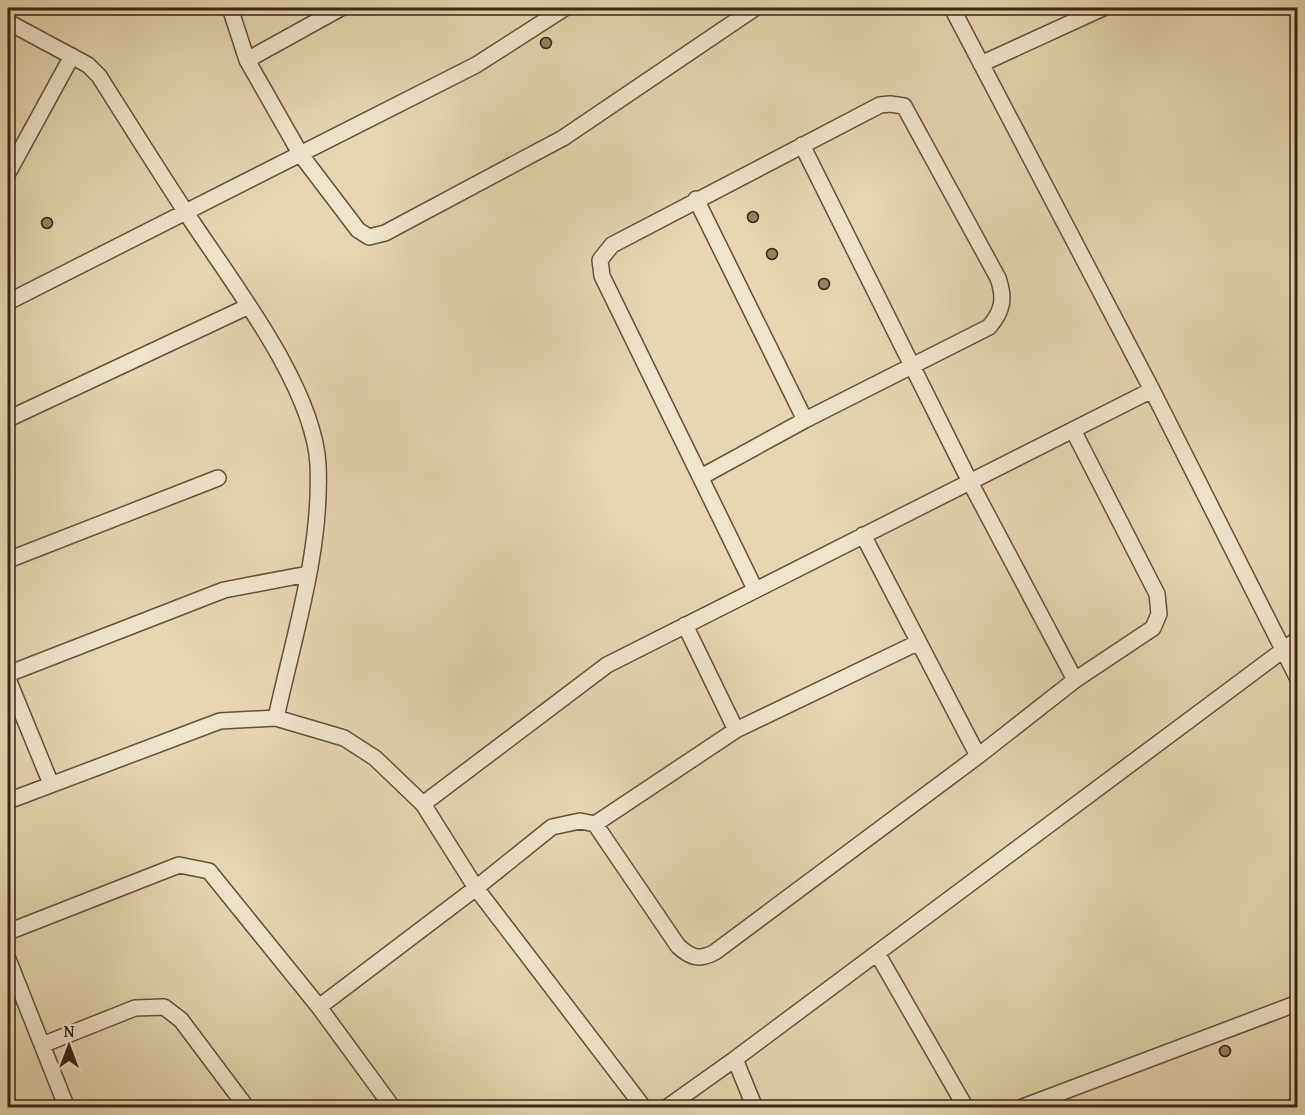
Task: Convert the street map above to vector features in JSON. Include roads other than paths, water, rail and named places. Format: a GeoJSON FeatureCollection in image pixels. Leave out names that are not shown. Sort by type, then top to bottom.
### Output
{"type":"FeatureCollection","features":[{"type":"Feature","properties":{"kind":"street"},"geometry":{"type":"LineString","coordinates":[[230,8],[247,60],[300,155],[358,230],[363,235],[377,236],[563,138],[755,8]]}},
{"type":"Feature","properties":{"kind":"street"},"geometry":{"type":"LineString","coordinates":[[247,60],[341,8]]}},
{"type":"Feature","properties":{"kind":"street"},"geometry":{"type":"LineString","coordinates":[[8,302],[476,65],[565,8]]}},
{"type":"Feature","properties":{"kind":"street"},"geometry":{"type":"LineString","coordinates":[[952,8],[1152,390],[1298,678]]}},
{"type":"Feature","properties":{"kind":"street"},"geometry":{"type":"LineString","coordinates":[[981,64],[1103,8]]}},
{"type":"Feature","properties":{"kind":"street"},"geometry":{"type":"LineString","coordinates":[[8,22],[88,65],[99,76],[249,306],[291,379],[314,437],[318,464],[316,534],[276,718]]}},
{"type":"Feature","properties":{"kind":"street"},"geometry":{"type":"LineString","coordinates":[[8,173],[72,56]]}},
{"type":"Feature","properties":{"kind":"street"},"geometry":{"type":"LineString","coordinates":[[701,477],[805,420],[914,367],[989,327],[1002,308],[1004,294],[998,278],[904,106],[880,105],[696,199],[612,245],[600,260],[602,276],[755,589]]}},
{"type":"Feature","properties":{"kind":"street"},"geometry":{"type":"LineString","coordinates":[[802,146],[970,482],[1075,680]]}},
{"type":"Feature","properties":{"kind":"street"},"geometry":{"type":"LineString","coordinates":[[696,199],[805,420]]}},
{"type":"Feature","properties":{"kind":"street"},"geometry":{"type":"LineString","coordinates":[[8,419],[249,306]]}},
{"type":"Feature","properties":{"kind":"street"},"geometry":{"type":"LineString","coordinates":[[423,804],[597,671],[1152,390]]}},
{"type":"Feature","properties":{"kind":"street"},"geometry":{"type":"LineString","coordinates":[[319,1007],[476,888],[552,827],[580,821],[595,824],[678,945],[688,955],[699,958],[715,952],[978,756],[1075,680],[1153,628],[1160,614],[1160,603],[1073,430]]}},
{"type":"Feature","properties":{"kind":"street"},"geometry":{"type":"LineString","coordinates":[[8,560],[218,478]]}},
{"type":"Feature","properties":{"kind":"street"},"geometry":{"type":"LineString","coordinates":[[863,535],[917,643],[978,756]]}},
{"type":"Feature","properties":{"kind":"street"},"geometry":{"type":"LineString","coordinates":[[8,674],[224,590],[308,574]]}},
{"type":"Feature","properties":{"kind":"street"},"geometry":{"type":"LineString","coordinates":[[685,625],[736,730]]}},
{"type":"Feature","properties":{"kind":"street"},"geometry":{"type":"LineString","coordinates":[[666,1107],[735,1059],[1298,639]]}},
{"type":"Feature","properties":{"kind":"street"},"geometry":{"type":"LineString","coordinates":[[595,824],[736,730],[917,643]]}},
{"type":"Feature","properties":{"kind":"street"},"geometry":{"type":"LineString","coordinates":[[8,679],[51,784]]}},
{"type":"Feature","properties":{"kind":"street"},"geometry":{"type":"LineString","coordinates":[[8,801],[220,721],[276,718],[344,738],[375,758],[423,804],[476,888],[644,1107]]}},
{"type":"Feature","properties":{"kind":"street"},"geometry":{"type":"LineString","coordinates":[[8,932],[178,865],[200,867],[209,871],[319,1007],[393,1107]]}},
{"type":"Feature","properties":{"kind":"street"},"geometry":{"type":"LineString","coordinates":[[876,953],[966,1107]]}},
{"type":"Feature","properties":{"kind":"street"},"geometry":{"type":"LineString","coordinates":[[8,959],[67,1107]]}},
{"type":"Feature","properties":{"kind":"street"},"geometry":{"type":"LineString","coordinates":[[1020,1107],[1298,1003]]}},
{"type":"Feature","properties":{"kind":"street"},"geometry":{"type":"LineString","coordinates":[[42,1045],[135,1008],[164,1007],[181,1020],[247,1107]]}},
{"type":"Feature","properties":{"kind":"street"},"geometry":{"type":"LineString","coordinates":[[735,1059],[756,1107]]}}]}
